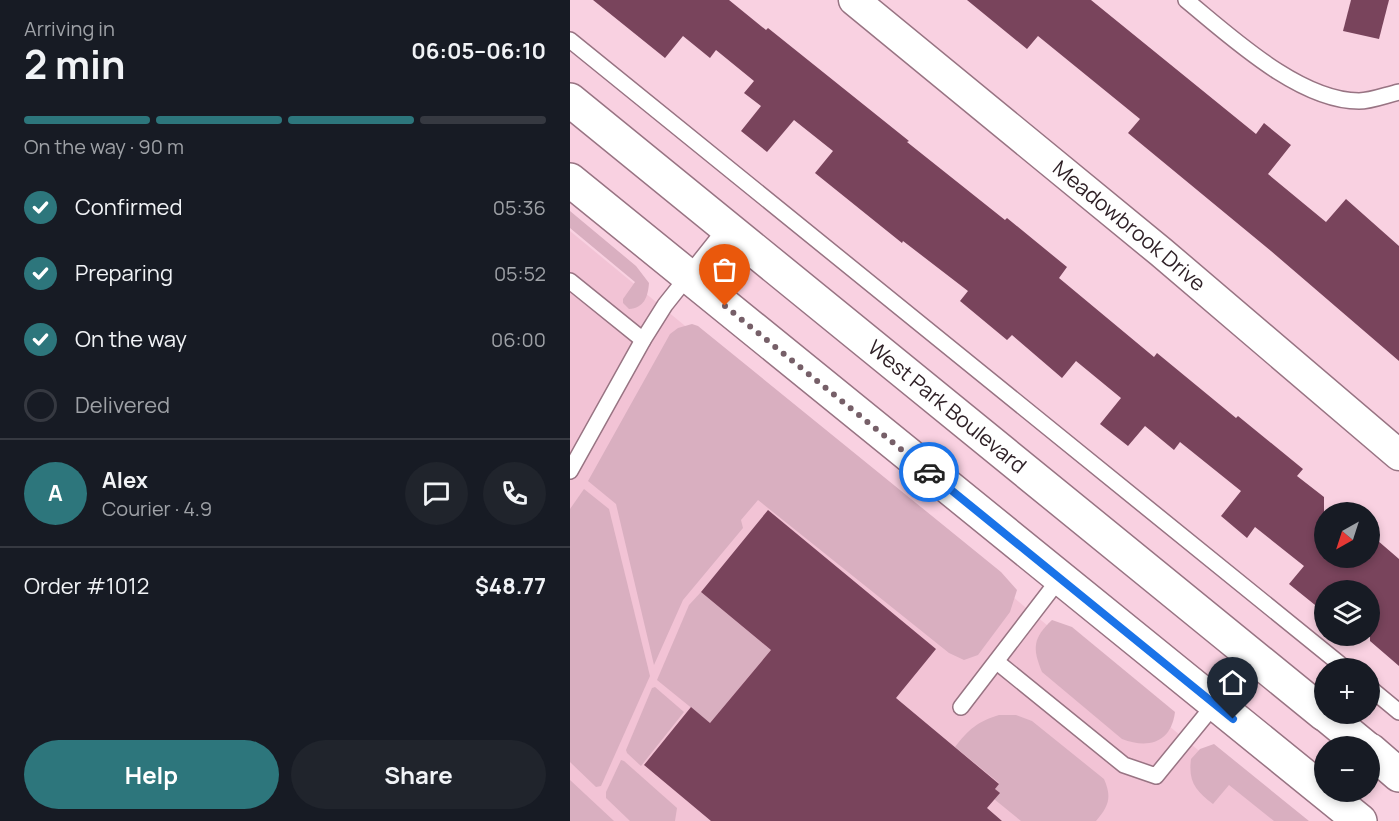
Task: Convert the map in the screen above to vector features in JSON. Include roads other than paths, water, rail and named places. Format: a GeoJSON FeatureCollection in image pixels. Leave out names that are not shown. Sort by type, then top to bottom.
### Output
{"type":"FeatureCollection","features":[{"type":"Feature","properties":{"kind":"main road","name":"West Park Boulevard"},"geometry":{"type":"LineString","coordinates":[[570,100],[1314,705]]}},
{"type":"Feature","properties":{"kind":"main road"},"geometry":{"type":"LineString","coordinates":[[570,180],[1360,821]]}},
{"type":"Feature","properties":{"kind":"main road","name":"West Park Boulevard"},"geometry":{"type":"LineString","coordinates":[[1337,724],[1352,736]]}},
{"type":"Feature","properties":{"kind":"main road"},"geometry":{"type":"LineString","coordinates":[[1380,759],[1399,775]]}},
{"type":"Feature","properties":{"kind":"street","name":"Meadowbrook Drive"},"geometry":{"type":"LineString","coordinates":[[854,0],[1161,252],[1399,455]]}},
{"type":"Feature","properties":{"kind":"lane"},"geometry":{"type":"LineString","coordinates":[[1186,0],[1260,60],[1304,87],[1335,99],[1361,102],[1399,92]]}},
{"type":"Feature","properties":{"kind":"lane"},"geometry":{"type":"LineString","coordinates":[[570,40],[1332,658]]}},
{"type":"Feature","properties":{"kind":"lane"},"geometry":{"type":"LineString","coordinates":[[570,471],[665,305],[727,227]]}},
{"type":"Feature","properties":{"kind":"lane"},"geometry":{"type":"LineString","coordinates":[[570,281],[643,340]]}},
{"type":"Feature","properties":{"kind":"lane"},"geometry":{"type":"LineString","coordinates":[[961,706],[1060,578]]}},
{"type":"Feature","properties":{"kind":"lane"},"geometry":{"type":"LineString","coordinates":[[997,662],[1124,765],[1155,776],[1254,656]]}},
{"type":"Feature","properties":{"kind":"lane"},"geometry":{"type":"LineString","coordinates":[[1380,696],[1399,712]]}}]}
